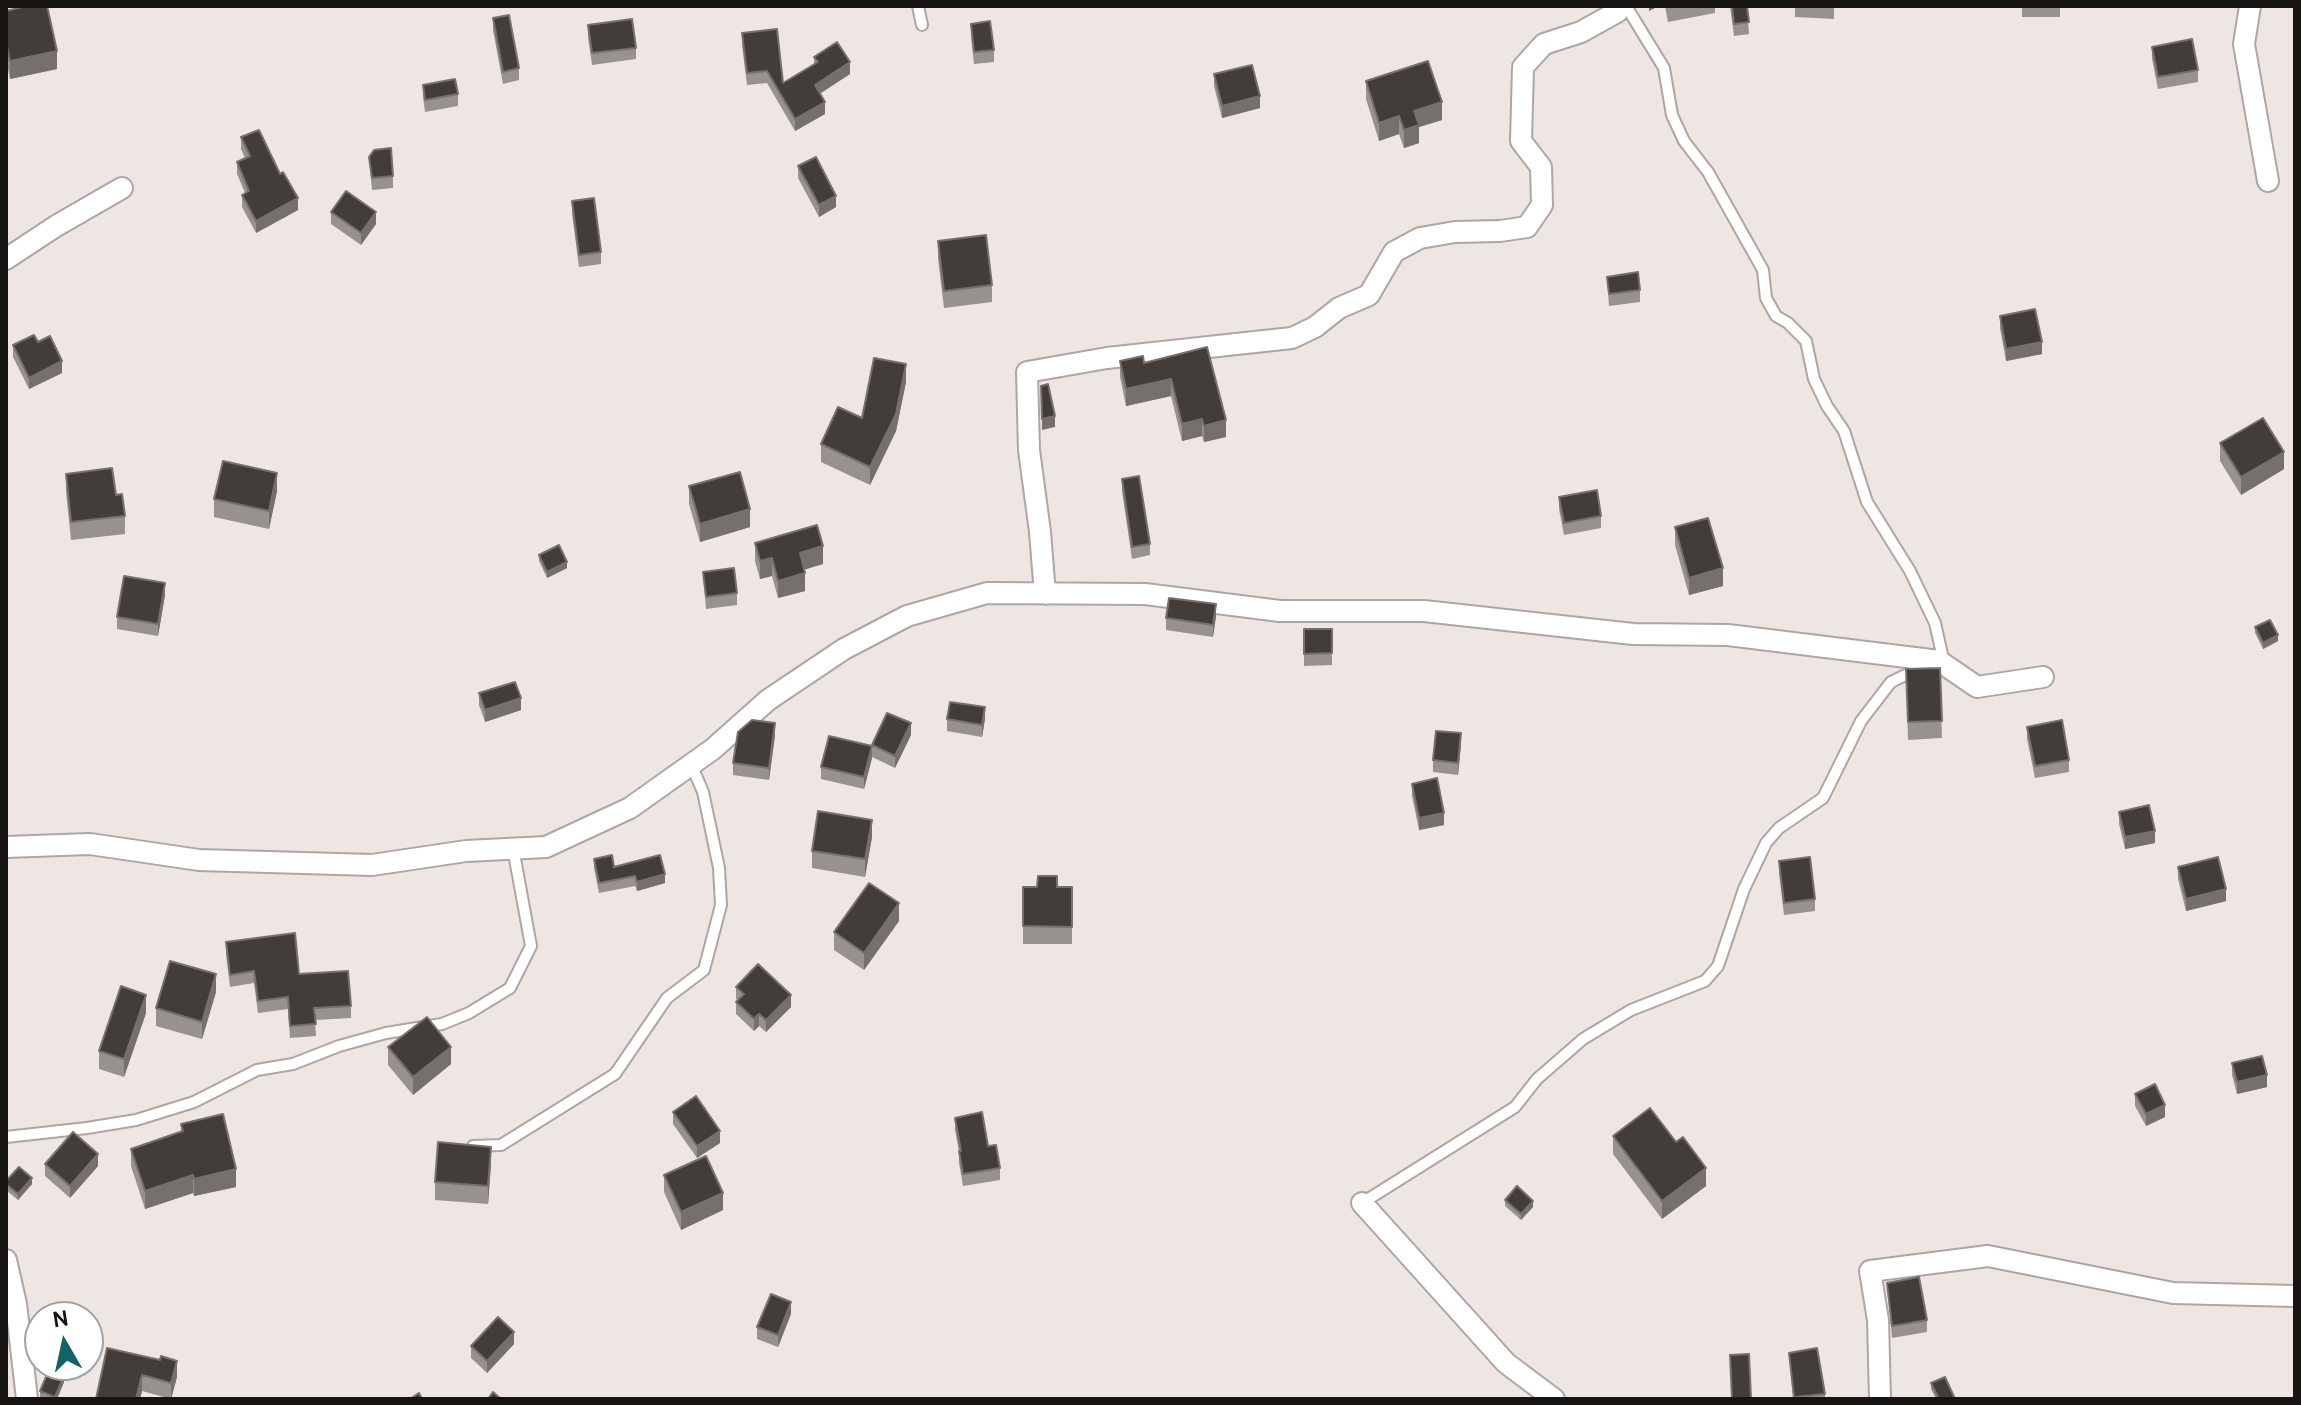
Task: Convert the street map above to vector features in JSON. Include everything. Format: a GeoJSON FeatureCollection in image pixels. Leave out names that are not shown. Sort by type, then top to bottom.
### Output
{"type":"FeatureCollection","features":[{"type":"Feature","properties":{"kind":"street"},"geometry":{"type":"LineString","coordinates":[[1045,594],[1029,450],[1027,372],[1107,358],[1292,338],[1315,327],[1339,308],[1369,295],[1394,252],[1420,238],[1527,227],[1542,205],[1542,192],[1541,167],[1521,141],[1523,67],[1544,44],[1581,32],[1617,12],[1618,6]]}},
{"type":"Feature","properties":{"kind":"street"},"geometry":{"type":"LineString","coordinates":[[2250,6],[2244,44],[2268,181]]}},
{"type":"Feature","properties":{"kind":"street"},"geometry":{"type":"LineString","coordinates":[[6,259],[122,188]]}},
{"type":"Feature","properties":{"kind":"street"},"geometry":{"type":"LineString","coordinates":[[6,847],[90,844],[199,860],[372,865],[466,851],[546,847],[630,808],[713,749],[768,700],[844,649],[907,616],[987,593],[1145,594],[1280,611],[1424,611],[1633,634],[1728,635],[1939,661],[1977,687],[2043,677]]}},
{"type":"Feature","properties":{"kind":"street"},"geometry":{"type":"LineString","coordinates":[[1362,1203],[1506,1363],[1554,1399]]}},
{"type":"Feature","properties":{"kind":"street"},"geometry":{"type":"LineString","coordinates":[[1880,1399],[1878,1320],[1870,1271],[1988,1256],[2173,1293],[2295,1296]]}},
{"type":"Feature","properties":{"kind":"street"},"geometry":{"type":"LineString","coordinates":[[6,1260],[16,1304],[27,1399]]}},
{"type":"Feature","properties":{"kind":"lane"},"geometry":{"type":"LineString","coordinates":[[918,6],[922,25]]}},
{"type":"Feature","properties":{"kind":"lane"},"geometry":{"type":"LineString","coordinates":[[1362,1203],[1515,1107],[1537,1079],[1583,1039],[1631,1010],[1705,981],[1718,966],[1744,889],[1766,843],[1779,828],[1823,798],[1861,721],[1891,682],[1939,661],[1942,654],[1935,623],[1896,547],[1867,502],[1844,431],[1814,379],[1806,341],[1776,316],[1766,298],[1763,270],[1708,172],[1684,141],[1672,115],[1664,68],[1626,6]]}},
{"type":"Feature","properties":{"kind":"lane"},"geometry":{"type":"LineString","coordinates":[[473,1146],[501,1145],[615,1074],[667,998],[704,970],[721,905],[719,868],[703,792],[691,764]]}},
{"type":"Feature","properties":{"kind":"lane"},"geometry":{"type":"LineString","coordinates":[[6,1137],[136,1120],[194,1102],[257,1070],[293,1064],[339,1046],[386,1033],[442,1024],[469,1013],[510,988],[531,946],[513,848]]}},
{"type":"Feature","properties":{"kind":"building"},"geometry":{"type":"Polygon","coordinates":[[[27,6],[47,6],[57,51],[10,61],[6,42],[6,11],[27,6]]]}},
{"type":"Feature","properties":{"kind":"building"},"geometry":{"type":"Polygon","coordinates":[[[1732,6],[1747,6],[1749,22],[1734,24],[1732,6]]]}},
{"type":"Feature","properties":{"kind":"building"},"geometry":{"type":"Polygon","coordinates":[[[509,15],[519,68],[503,72],[493,18],[509,15]]]}},
{"type":"Feature","properties":{"kind":"building"},"geometry":{"type":"Polygon","coordinates":[[[632,19],[636,48],[592,53],[588,25],[632,19]]]}},
{"type":"Feature","properties":{"kind":"building"},"geometry":{"type":"Polygon","coordinates":[[[990,21],[994,50],[974,52],[971,24],[990,21]]]}},
{"type":"Feature","properties":{"kind":"building"},"geometry":{"type":"Polygon","coordinates":[[[777,29],[783,83],[818,62],[814,57],[837,42],[850,62],[815,85],[825,102],[795,119],[767,71],[747,73],[742,33],[777,29]]]}},
{"type":"Feature","properties":{"kind":"building"},"geometry":{"type":"Polygon","coordinates":[[[2192,39],[2198,70],[2158,77],[2152,47],[2192,39]]]}},
{"type":"Feature","properties":{"kind":"building"},"geometry":{"type":"Polygon","coordinates":[[[1428,61],[1442,102],[1414,111],[1419,125],[1404,130],[1399,116],[1379,123],[1366,81],[1428,61]]]}},
{"type":"Feature","properties":{"kind":"building"},"geometry":{"type":"Polygon","coordinates":[[[1252,65],[1260,96],[1222,106],[1214,74],[1252,65]]]}},
{"type":"Feature","properties":{"kind":"building"},"geometry":{"type":"Polygon","coordinates":[[[455,79],[458,94],[425,100],[423,85],[455,79]]]}},
{"type":"Feature","properties":{"kind":"building"},"geometry":{"type":"Polygon","coordinates":[[[259,130],[280,174],[283,172],[298,198],[256,221],[242,195],[249,191],[237,162],[250,156],[241,137],[259,130]]]}},
{"type":"Feature","properties":{"kind":"building"},"geometry":{"type":"Polygon","coordinates":[[[391,148],[393,176],[372,178],[369,157],[374,150],[391,148]]]}},
{"type":"Feature","properties":{"kind":"building"},"geometry":{"type":"Polygon","coordinates":[[[816,157],[836,196],[819,205],[798,166],[816,157]]]}},
{"type":"Feature","properties":{"kind":"building"},"geometry":{"type":"Polygon","coordinates":[[[346,191],[376,212],[361,233],[331,212],[346,191]]]}},
{"type":"Feature","properties":{"kind":"building"},"geometry":{"type":"Polygon","coordinates":[[[594,198],[601,252],[579,255],[572,201],[594,198]]]}},
{"type":"Feature","properties":{"kind":"building"},"geometry":{"type":"Polygon","coordinates":[[[986,235],[992,285],[944,291],[938,241],[986,235]]]}},
{"type":"Feature","properties":{"kind":"building"},"geometry":{"type":"Polygon","coordinates":[[[1638,272],[1640,290],[1609,294],[1607,277],[1638,272]]]}},
{"type":"Feature","properties":{"kind":"building"},"geometry":{"type":"Polygon","coordinates":[[[2035,309],[2042,342],[2006,349],[2000,316],[2035,309]]]}},
{"type":"Feature","properties":{"kind":"building"},"geometry":{"type":"Polygon","coordinates":[[[34,335],[38,342],[50,336],[62,361],[29,378],[13,345],[34,335]]]}},
{"type":"Feature","properties":{"kind":"building"},"geometry":{"type":"Polygon","coordinates":[[[1207,347],[1226,420],[1204,426],[1202,419],[1182,424],[1171,379],[1126,389],[1120,361],[1143,356],[1144,363],[1207,347]]]}},
{"type":"Feature","properties":{"kind":"building"},"geometry":{"type":"Polygon","coordinates":[[[874,358],[906,364],[896,414],[870,467],[821,444],[838,407],[862,418],[874,358]]]}},
{"type":"Feature","properties":{"kind":"building"},"geometry":{"type":"Polygon","coordinates":[[[1048,384],[1055,416],[1042,419],[1041,386],[1048,384]]]}},
{"type":"Feature","properties":{"kind":"building"},"geometry":{"type":"Polygon","coordinates":[[[2263,418],[2284,452],[2241,477],[2220,443],[2263,418]]]}},
{"type":"Feature","properties":{"kind":"building"},"geometry":{"type":"Polygon","coordinates":[[[223,461],[277,473],[269,511],[214,499],[223,461]]]}},
{"type":"Feature","properties":{"kind":"building"},"geometry":{"type":"Polygon","coordinates":[[[112,468],[116,495],[122,494],[125,516],[71,522],[66,474],[112,468]]]}},
{"type":"Feature","properties":{"kind":"building"},"geometry":{"type":"Polygon","coordinates":[[[740,472],[750,509],[700,524],[689,486],[740,472]]]}},
{"type":"Feature","properties":{"kind":"building"},"geometry":{"type":"Polygon","coordinates":[[[1139,476],[1150,544],[1132,547],[1122,479],[1139,476]]]}},
{"type":"Feature","properties":{"kind":"building"},"geometry":{"type":"Polygon","coordinates":[[[1597,490],[1601,516],[1564,523],[1559,497],[1597,490]]]}},
{"type":"Feature","properties":{"kind":"building"},"geometry":{"type":"Polygon","coordinates":[[[1708,518],[1723,568],[1689,578],[1675,527],[1708,518]]]}},
{"type":"Feature","properties":{"kind":"building"},"geometry":{"type":"Polygon","coordinates":[[[817,525],[823,546],[800,553],[805,573],[778,581],[772,558],[760,561],[755,543],[817,525]]]}},
{"type":"Feature","properties":{"kind":"building"},"geometry":{"type":"Polygon","coordinates":[[[559,545],[567,562],[547,572],[539,555],[559,545]]]}},
{"type":"Feature","properties":{"kind":"building"},"geometry":{"type":"Polygon","coordinates":[[[734,568],[737,593],[706,597],[703,572],[734,568]]]}},
{"type":"Feature","properties":{"kind":"building"},"geometry":{"type":"Polygon","coordinates":[[[124,576],[165,583],[158,624],[117,617],[124,576]]]}},
{"type":"Feature","properties":{"kind":"building"},"geometry":{"type":"Polygon","coordinates":[[[1169,598],[1216,604],[1213,625],[1166,618],[1169,598]]]}},
{"type":"Feature","properties":{"kind":"building"},"geometry":{"type":"Polygon","coordinates":[[[2270,620],[2278,635],[2263,643],[2255,627],[2270,620]]]}},
{"type":"Feature","properties":{"kind":"building"},"geometry":{"type":"Polygon","coordinates":[[[1304,629],[1332,629],[1332,653],[1304,654],[1304,629]]]}},
{"type":"Feature","properties":{"kind":"building"},"geometry":{"type":"Polygon","coordinates":[[[1940,668],[1942,721],[1908,722],[1906,669],[1940,668]]]}},
{"type":"Feature","properties":{"kind":"building"},"geometry":{"type":"Polygon","coordinates":[[[515,682],[521,698],[485,710],[479,693],[515,682]]]}},
{"type":"Feature","properties":{"kind":"building"},"geometry":{"type":"Polygon","coordinates":[[[950,702],[985,707],[982,725],[947,719],[950,702]]]}},
{"type":"Feature","properties":{"kind":"building"},"geometry":{"type":"Polygon","coordinates":[[[887,713],[911,723],[895,756],[872,745],[887,713]]]}},
{"type":"Feature","properties":{"kind":"building"},"geometry":{"type":"Polygon","coordinates":[[[752,720],[775,723],[769,768],[733,763],[738,732],[752,720]]]}},
{"type":"Feature","properties":{"kind":"building"},"geometry":{"type":"Polygon","coordinates":[[[2062,720],[2069,760],[2035,766],[2027,727],[2062,720]]]}},
{"type":"Feature","properties":{"kind":"building"},"geometry":{"type":"Polygon","coordinates":[[[1436,731],[1461,733],[1458,763],[1433,760],[1436,731]]]}},
{"type":"Feature","properties":{"kind":"building"},"geometry":{"type":"Polygon","coordinates":[[[829,736],[872,746],[864,777],[821,767],[829,736]]]}},
{"type":"Feature","properties":{"kind":"building"},"geometry":{"type":"Polygon","coordinates":[[[1437,778],[1444,813],[1419,818],[1412,784],[1437,778]]]}},
{"type":"Feature","properties":{"kind":"building"},"geometry":{"type":"Polygon","coordinates":[[[2149,805],[2155,831],[2125,837],[2119,812],[2149,805]]]}},
{"type":"Feature","properties":{"kind":"building"},"geometry":{"type":"Polygon","coordinates":[[[818,811],[872,820],[865,859],[812,851],[818,811]]]}},
{"type":"Feature","properties":{"kind":"building"},"geometry":{"type":"Polygon","coordinates":[[[612,855],[614,867],[660,855],[665,874],[637,882],[635,876],[599,883],[594,859],[612,855]]]}},
{"type":"Feature","properties":{"kind":"building"},"geometry":{"type":"Polygon","coordinates":[[[1810,857],[1815,899],[1784,903],[1779,861],[1810,857]]]}},
{"type":"Feature","properties":{"kind":"building"},"geometry":{"type":"Polygon","coordinates":[[[2218,857],[2226,889],[2186,899],[2178,867],[2218,857]]]}},
{"type":"Feature","properties":{"kind":"building"},"geometry":{"type":"Polygon","coordinates":[[[1038,876],[1057,876],[1057,887],[1072,887],[1072,927],[1023,926],[1023,887],[1037,887],[1038,876]]]}},
{"type":"Feature","properties":{"kind":"building"},"geometry":{"type":"Polygon","coordinates":[[[869,883],[899,903],[864,953],[834,932],[869,883]]]}},
{"type":"Feature","properties":{"kind":"building"},"geometry":{"type":"Polygon","coordinates":[[[295,933],[299,974],[348,971],[351,1006],[314,1008],[316,1024],[290,1026],[288,997],[258,1001],[254,971],[230,975],[226,942],[295,933]]]}},
{"type":"Feature","properties":{"kind":"building"},"geometry":{"type":"Polygon","coordinates":[[[170,961],[216,974],[202,1022],[156,1008],[170,961]]]}},
{"type":"Feature","properties":{"kind":"building"},"geometry":{"type":"Polygon","coordinates":[[[758,964],[791,995],[766,1020],[759,1014],[754,1019],[736,1002],[744,994],[736,987],[758,964]]]}},
{"type":"Feature","properties":{"kind":"building"},"geometry":{"type":"Polygon","coordinates":[[[121,986],[146,995],[124,1059],[99,1051],[121,986]]]}},
{"type":"Feature","properties":{"kind":"building"},"geometry":{"type":"Polygon","coordinates":[[[427,1017],[451,1047],[413,1077],[388,1047],[427,1017]]]}},
{"type":"Feature","properties":{"kind":"building"},"geometry":{"type":"Polygon","coordinates":[[[2262,1056],[2267,1075],[2237,1082],[2232,1063],[2262,1056]]]}},
{"type":"Feature","properties":{"kind":"building"},"geometry":{"type":"Polygon","coordinates":[[[2155,1084],[2165,1105],[2146,1114],[2135,1094],[2155,1084]]]}},
{"type":"Feature","properties":{"kind":"building"},"geometry":{"type":"Polygon","coordinates":[[[696,1096],[720,1131],[697,1146],[673,1112],[696,1096]]]}},
{"type":"Feature","properties":{"kind":"building"},"geometry":{"type":"Polygon","coordinates":[[[1650,1108],[1676,1142],[1683,1137],[1706,1168],[1662,1201],[1613,1136],[1650,1108]]]}},
{"type":"Feature","properties":{"kind":"building"},"geometry":{"type":"Polygon","coordinates":[[[982,1112],[988,1146],[996,1145],[1000,1168],[963,1174],[955,1118],[982,1112]]]}},
{"type":"Feature","properties":{"kind":"building"},"geometry":{"type":"Polygon","coordinates":[[[223,1114],[236,1169],[194,1179],[193,1175],[145,1191],[131,1149],[183,1131],[181,1124],[223,1114]]]}},
{"type":"Feature","properties":{"kind":"building"},"geometry":{"type":"Polygon","coordinates":[[[73,1132],[98,1154],[70,1186],[45,1164],[73,1132]]]}},
{"type":"Feature","properties":{"kind":"building"},"geometry":{"type":"Polygon","coordinates":[[[438,1142],[491,1147],[488,1186],[435,1182],[438,1142]]]}},
{"type":"Feature","properties":{"kind":"building"},"geometry":{"type":"Polygon","coordinates":[[[706,1156],[723,1193],[681,1212],[664,1175],[706,1156]]]}},
{"type":"Feature","properties":{"kind":"building"},"geometry":{"type":"Polygon","coordinates":[[[19,1167],[32,1178],[18,1194],[6,1181],[19,1167]]]}},
{"type":"Feature","properties":{"kind":"building"},"geometry":{"type":"Polygon","coordinates":[[[1517,1186],[1533,1201],[1521,1214],[1505,1200],[1517,1186]]]}},
{"type":"Feature","properties":{"kind":"building"},"geometry":{"type":"Polygon","coordinates":[[[1919,1277],[1927,1320],[1892,1326],[1887,1283],[1919,1277]]]}},
{"type":"Feature","properties":{"kind":"building"},"geometry":{"type":"Polygon","coordinates":[[[771,1294],[791,1302],[778,1335],[757,1327],[771,1294]]]}},
{"type":"Feature","properties":{"kind":"building"},"geometry":{"type":"Polygon","coordinates":[[[498,1317],[514,1332],[487,1361],[471,1346],[498,1317]]]}},
{"type":"Feature","properties":{"kind":"building"},"geometry":{"type":"Polygon","coordinates":[[[107,1348],[177,1361],[171,1383],[142,1375],[136,1399],[96,1399],[100,1381],[104,1381],[107,1348]]]}},
{"type":"Feature","properties":{"kind":"building"},"geometry":{"type":"Polygon","coordinates":[[[1817,1348],[1825,1394],[1794,1397],[1789,1353],[1817,1348]]]}},
{"type":"Feature","properties":{"kind":"building"},"geometry":{"type":"Polygon","coordinates":[[[1749,1354],[1751,1399],[1715,1399],[1732,1398],[1730,1355],[1749,1354]]]}},
{"type":"Feature","properties":{"kind":"building"},"geometry":{"type":"Polygon","coordinates":[[[1945,1377],[1955,1399],[1939,1399],[1931,1383],[1945,1377]]]}},
{"type":"Feature","properties":{"kind":"building"},"geometry":{"type":"Polygon","coordinates":[[[44,1381],[62,1381],[55,1397],[40,1391],[44,1381]]]}},
{"type":"Feature","properties":{"kind":"building"},"geometry":{"type":"Polygon","coordinates":[[[493,1392],[501,1399],[488,1399],[493,1392]]]}}]}
